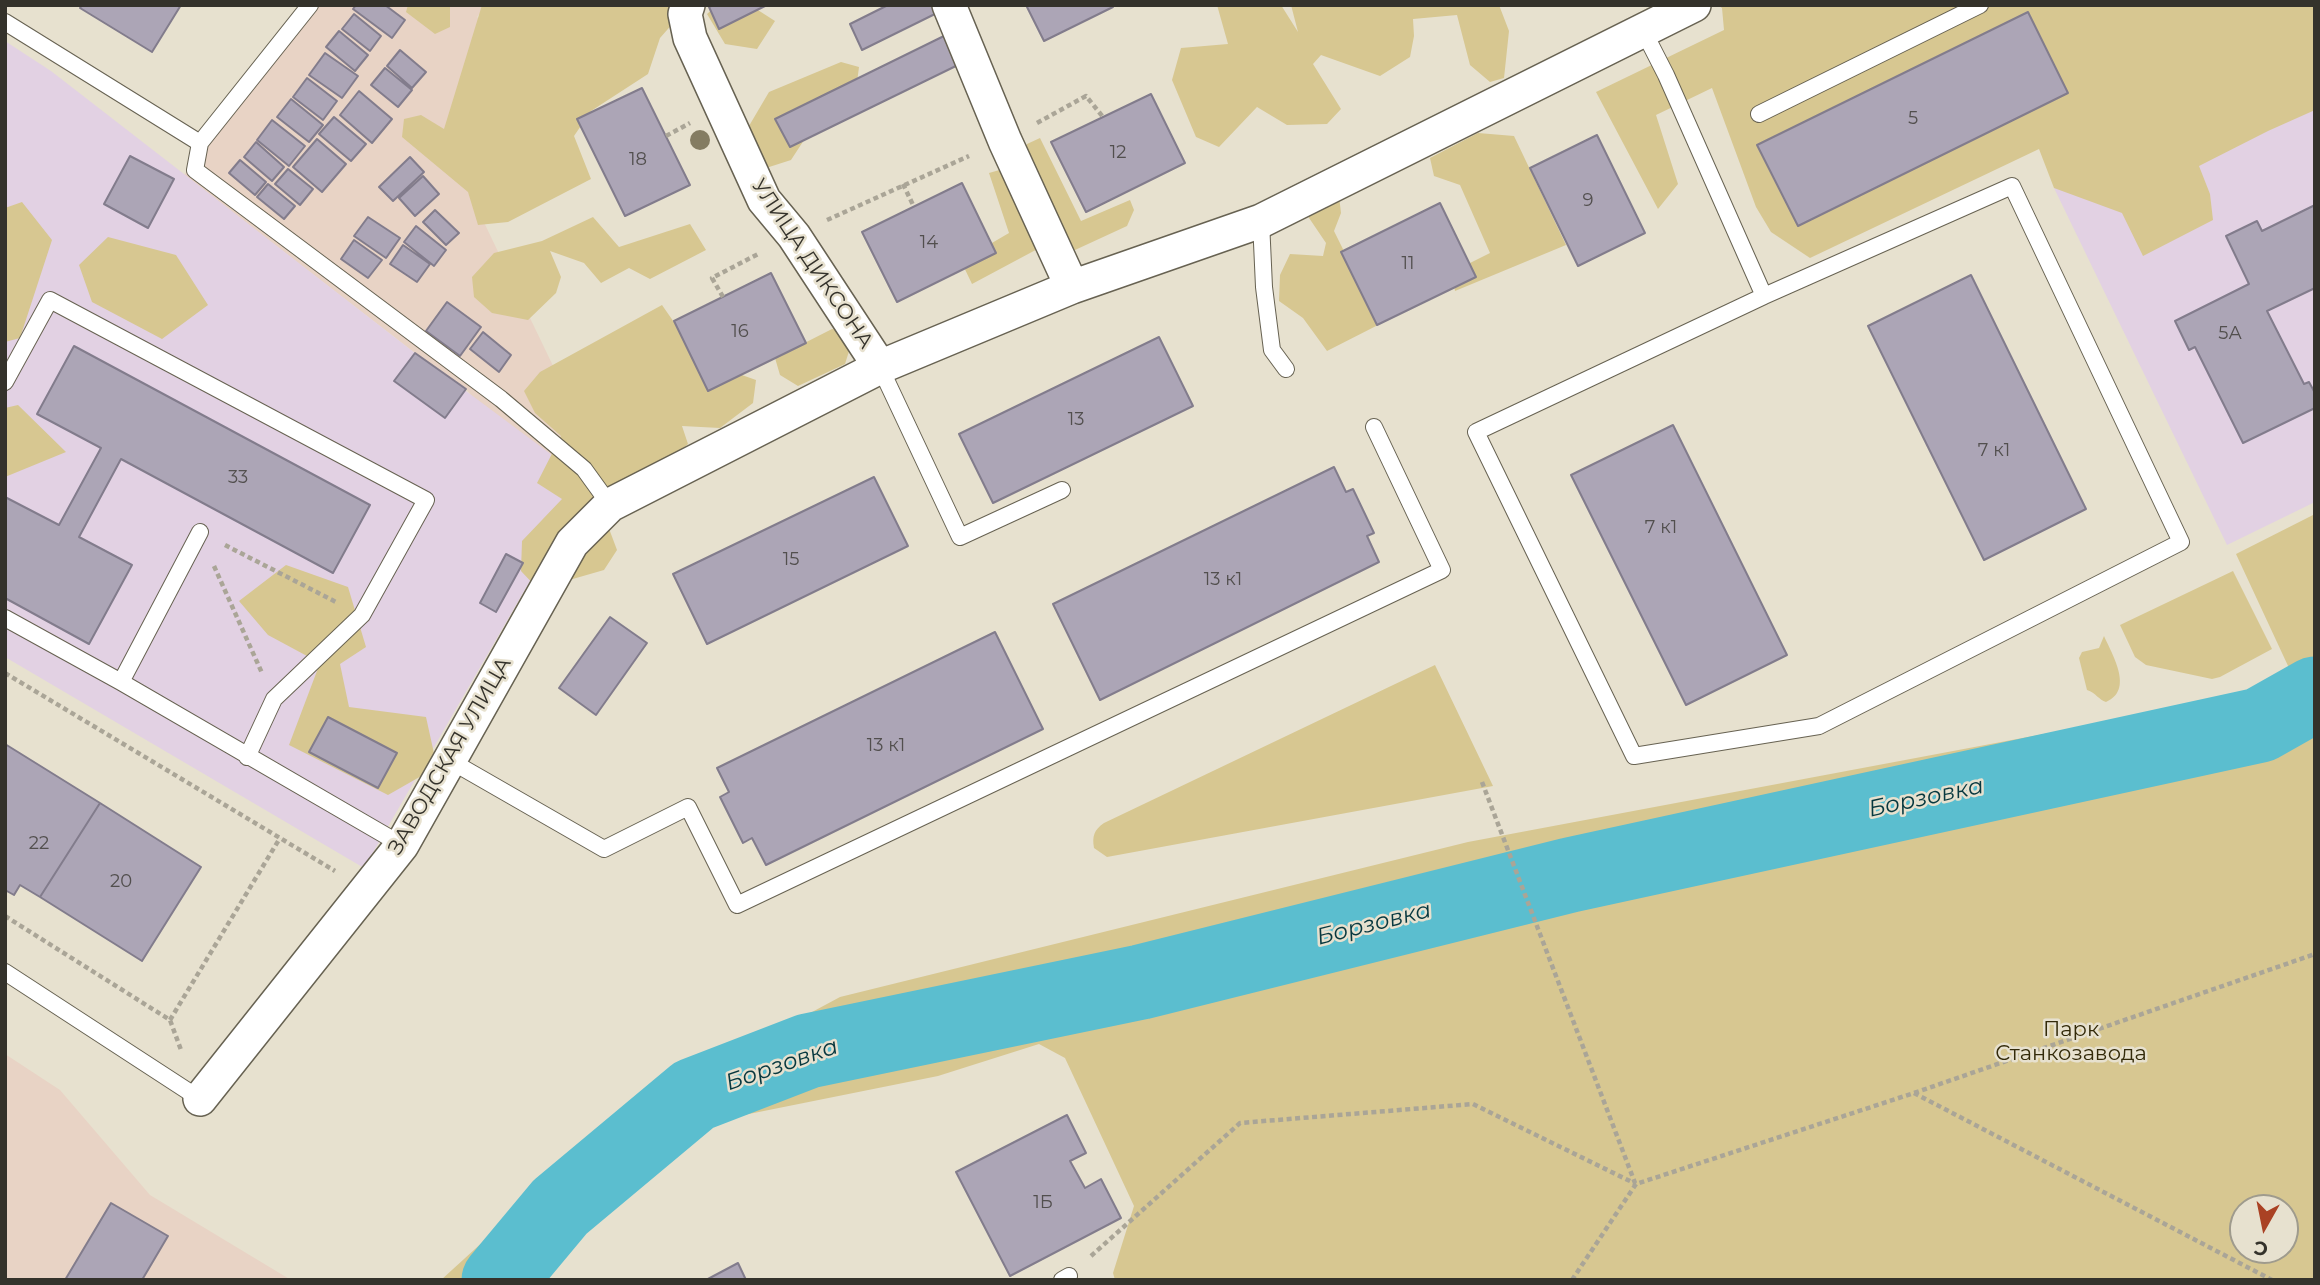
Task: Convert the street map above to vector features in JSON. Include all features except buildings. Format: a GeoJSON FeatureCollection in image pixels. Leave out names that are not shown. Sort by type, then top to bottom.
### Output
{"type":"FeatureCollection","features":[{"type":"Feature","properties":{"kind":"street","name":"УЛИЦА ДИКСОНА"},"geometry":{"type":"LineString","coordinates":[[688,5],[685,14],[690,38],[764,200],[793,236],[880,367]]}},
{"type":"Feature","properties":{"kind":"street"},"geometry":{"type":"LineString","coordinates":[[949,5],[1005,141],[1072,287]]}},
{"type":"Feature","properties":{"kind":"street","name":"ЗАВОДСКАЯ УЛИЦА"},"geometry":{"type":"LineString","coordinates":[[200,1099],[402,845],[572,544],[610,505],[880,367],[1072,287],[1261,221],[1637,18],[1694,5]]}},
{"type":"Feature","properties":{"kind":"lane"},"geometry":{"type":"LineString","coordinates":[[310,5],[200,143],[195,170],[501,399],[584,469],[610,505]]}},
{"type":"Feature","properties":{"kind":"lane"},"geometry":{"type":"LineString","coordinates":[[1759,114],[1980,5]]}},
{"type":"Feature","properties":{"kind":"lane"},"geometry":{"type":"LineString","coordinates":[[1637,18],[1666,75],[1764,296]]}},
{"type":"Feature","properties":{"kind":"lane"},"geometry":{"type":"LineString","coordinates":[[5,22],[200,143]]}},
{"type":"Feature","properties":{"kind":"lane"},"geometry":{"type":"LineString","coordinates":[[2012,186],[2181,542],[1819,726],[1633,756],[1476,432],[1764,296],[2012,186]]}},
{"type":"Feature","properties":{"kind":"lane"},"geometry":{"type":"LineString","coordinates":[[1261,221],[1264,287],[1272,350],[1286,369]]}},
{"type":"Feature","properties":{"kind":"lane"},"geometry":{"type":"LineString","coordinates":[[5,382],[50,300],[426,500],[362,615],[274,699],[247,757]]}},
{"type":"Feature","properties":{"kind":"lane"},"geometry":{"type":"LineString","coordinates":[[880,367],[960,537],[1062,490]]}},
{"type":"Feature","properties":{"kind":"lane"},"geometry":{"type":"LineString","coordinates":[[449,760],[604,849],[688,807],[737,905],[1442,570],[1374,427]]}},
{"type":"Feature","properties":{"kind":"lane"},"geometry":{"type":"LineString","coordinates":[[121,682],[200,532]]}},
{"type":"Feature","properties":{"kind":"lane"},"geometry":{"type":"LineString","coordinates":[[5,618],[402,845]]}},
{"type":"Feature","properties":{"kind":"lane"},"geometry":{"type":"LineString","coordinates":[[5,972],[200,1099]]}},
{"type":"Feature","properties":{"kind":"path"},"geometry":{"type":"LineString","coordinates":[[723,297],[712,278],[903,184],[1005,141],[1086,96],[1103,117]]}},
{"type":"Feature","properties":{"kind":"path"},"geometry":{"type":"LineString","coordinates":[[903,184],[914,207]]}},
{"type":"Feature","properties":{"kind":"path"},"geometry":{"type":"LineString","coordinates":[[200,532],[362,615]]}},
{"type":"Feature","properties":{"kind":"path"},"geometry":{"type":"LineString","coordinates":[[200,532],[274,699]]}},
{"type":"Feature","properties":{"kind":"path"},"geometry":{"type":"LineString","coordinates":[[5,673],[366,890]]}},
{"type":"Feature","properties":{"kind":"path"},"geometry":{"type":"LineString","coordinates":[[1482,782],[1636,1184]]}},
{"type":"Feature","properties":{"kind":"path"},"geometry":{"type":"LineString","coordinates":[[5,916],[170,1020],[280,838]]}},
{"type":"Feature","properties":{"kind":"path"},"geometry":{"type":"LineString","coordinates":[[1572,1280],[1636,1184],[1914,1093],[2315,954]]}},
{"type":"Feature","properties":{"kind":"path"},"geometry":{"type":"LineString","coordinates":[[1914,1093],[2272,1280]]}},
{"type":"Feature","properties":{"kind":"path"},"geometry":{"type":"LineString","coordinates":[[1066,1278],[1240,1123],[1473,1104],[1636,1184]]}},
{"type":"Feature","properties":{"kind":"shaded area"},"geometry":{"type":"Polygon","coordinates":[[[310,5],[486,5],[477,17],[496,31],[465,183],[608,480],[567,517],[466,389],[415,353],[184,175],[310,5]]]}},
{"type":"Feature","properties":{"kind":"shaded area"},"geometry":{"type":"Polygon","coordinates":[[[5,41],[51,71],[415,353],[564,464],[567,517],[364,868],[5,657],[5,41]]]}},
{"type":"Feature","properties":{"kind":"shaded area"},"geometry":{"type":"Polygon","coordinates":[[[2315,58],[2315,502],[2227,545],[2054,188],[2315,58]]]}},
{"type":"Feature","properties":{"kind":"shaded area"},"geometry":{"type":"Polygon","coordinates":[[[5,1054],[60,1090],[150,1195],[291,1280],[5,1280],[5,1054]]]}},
{"type":"Feature","properties":{"kind":"green space"},"geometry":{"type":"Polygon","coordinates":[[[408,5],[450,5],[450,27],[435,34],[406,12],[408,5]]]}},
{"type":"Feature","properties":{"kind":"green space"},"geometry":{"type":"Polygon","coordinates":[[[482,5],[689,5],[660,38],[648,74],[591,111],[574,136],[591,179],[508,222],[478,225],[468,192],[402,137],[404,119],[421,115],[444,129],[482,5]]]}},
{"type":"Feature","properties":{"kind":"green space"},"geometry":{"type":"Polygon","coordinates":[[[717,5],[750,5],[775,21],[757,49],[725,44],[707,14],[717,5]]]}},
{"type":"Feature","properties":{"kind":"green space"},"geometry":{"type":"Polygon","coordinates":[[[1217,5],[1281,5],[1298,32],[1291,5],[1499,5],[1509,31],[1504,78],[1490,82],[1470,65],[1457,15],[1413,19],[1414,36],[1410,57],[1380,76],[1321,55],[1313,64],[1341,109],[1327,124],[1287,125],[1257,107],[1219,147],[1196,137],[1172,80],[1181,48],[1228,44],[1217,5]]]}},
{"type":"Feature","properties":{"kind":"green space"},"geometry":{"type":"Polygon","coordinates":[[[1718,5],[2315,5],[2315,110],[2199,166],[2210,194],[2213,220],[2143,256],[2122,213],[2054,188],[2039,149],[1810,258],[1771,232],[1756,207],[1712,88],[1656,115],[1678,184],[1658,209],[1596,92],[1724,30],[1722,8],[1718,5]]]}},
{"type":"Feature","properties":{"kind":"green space"},"geometry":{"type":"Polygon","coordinates":[[[841,62],[859,67],[853,113],[806,137],[791,160],[766,168],[746,131],[769,92],[841,62]]]}},
{"type":"Feature","properties":{"kind":"green space"},"geometry":{"type":"Polygon","coordinates":[[[1478,133],[1514,136],[1566,245],[1455,291],[1452,272],[1490,253],[1460,185],[1434,176],[1430,158],[1478,133]]]}},
{"type":"Feature","properties":{"kind":"green space"},"geometry":{"type":"Polygon","coordinates":[[[1040,138],[1081,221],[1130,200],[1134,210],[1127,226],[1075,250],[1058,240],[1021,160],[1027,144],[1040,138]]]}},
{"type":"Feature","properties":{"kind":"green space"},"geometry":{"type":"Polygon","coordinates":[[[1003,169],[1045,245],[972,284],[961,261],[1009,233],[989,173],[1003,169]]]}},
{"type":"Feature","properties":{"kind":"green space"},"geometry":{"type":"Polygon","coordinates":[[[1339,196],[1341,213],[1334,231],[1380,324],[1327,351],[1303,318],[1279,301],[1280,275],[1290,254],[1323,256],[1326,243],[1305,212],[1339,196]]]}},
{"type":"Feature","properties":{"kind":"green space"},"geometry":{"type":"Polygon","coordinates":[[[22,202],[52,240],[20,338],[5,342],[5,208],[22,202]]]}},
{"type":"Feature","properties":{"kind":"green space"},"geometry":{"type":"Polygon","coordinates":[[[593,217],[619,247],[690,224],[706,250],[650,279],[629,268],[601,283],[584,263],[550,251],[561,277],[556,293],[528,320],[492,313],[474,297],[472,277],[494,253],[542,241],[593,217]]]}},
{"type":"Feature","properties":{"kind":"green space"},"geometry":{"type":"Polygon","coordinates":[[[108,237],[176,255],[208,305],[162,339],[92,302],[79,265],[108,237]]]}},
{"type":"Feature","properties":{"kind":"green space"},"geometry":{"type":"Polygon","coordinates":[[[662,305],[717,384],[739,374],[756,380],[753,403],[720,428],[682,426],[688,444],[605,518],[617,550],[604,570],[538,589],[521,571],[522,541],[562,499],[537,483],[561,436],[535,413],[524,391],[540,372],[662,305]]]}},
{"type":"Feature","properties":{"kind":"green space"},"geometry":{"type":"Polygon","coordinates":[[[832,329],[855,332],[845,364],[798,386],[780,375],[775,358],[832,329]]]}},
{"type":"Feature","properties":{"kind":"green space"},"geometry":{"type":"Polygon","coordinates":[[[18,405],[66,452],[5,477],[5,408],[18,405]]]}},
{"type":"Feature","properties":{"kind":"green space","name":"Парк Станкозавода"},"geometry":{"type":"Polygon","coordinates":[[[2315,514],[2315,1280],[1115,1280],[1113,1273],[1134,1206],[1065,1058],[1039,1044],[938,1076],[719,1120],[571,1210],[533,1280],[441,1280],[624,1113],[840,997],[1468,842],[2129,718],[2231,702],[2289,668],[2236,554],[2315,514]]]}},
{"type":"Feature","properties":{"kind":"green space"},"geometry":{"type":"Polygon","coordinates":[[[286,565],[348,587],[366,647],[340,664],[349,707],[426,717],[437,767],[388,795],[289,745],[320,663],[268,635],[239,601],[286,565]]]}},
{"type":"Feature","properties":{"kind":"green space"},"geometry":{"type":"Polygon","coordinates":[[[2233,571],[2272,649],[2212,679],[2146,665],[2135,657],[2120,625],[2233,571]]]}},
{"type":"Feature","properties":{"kind":"green space"},"geometry":{"type":"Polygon","coordinates":[[[2104,636],[2116,663],[2120,681],[2114,697],[2106,702],[2087,690],[2079,658],[2082,652],[2099,648],[2104,636]]]}},
{"type":"Feature","properties":{"kind":"green space"},"geometry":{"type":"Polygon","coordinates":[[[1435,665],[1493,786],[1107,857],[1094,848],[1094,834],[1104,823],[1435,665]]]}},
{"type":"Feature","properties":{"kind":"waterway","name":"Борзовка"},"geometry":{"type":"LineString","coordinates":[[499,1280],[560,1207],[694,1095],[808,1051],[1141,982],[1570,875],[2260,725],[2315,694]]}}]}
